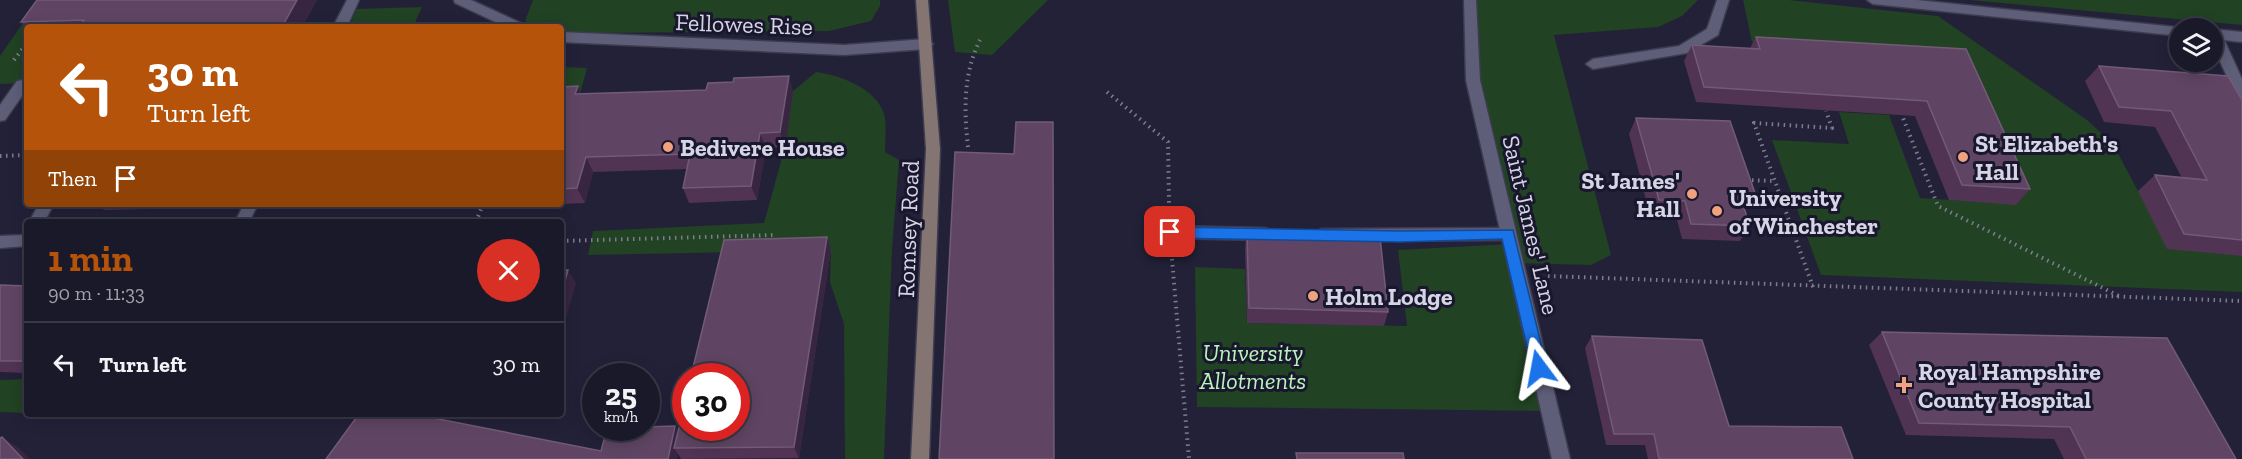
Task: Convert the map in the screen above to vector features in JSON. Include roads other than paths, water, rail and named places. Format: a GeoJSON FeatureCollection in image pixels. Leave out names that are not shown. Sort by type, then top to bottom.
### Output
{"type":"FeatureCollection","features":[{"type":"Feature","properties":{"kind":"main road","name":"Romsey Road"},"geometry":{"type":"LineString","coordinates":[[920,459],[933,149],[922,0]]}},
{"type":"Feature","properties":{"kind":"street"},"geometry":{"type":"LineString","coordinates":[[341,24],[353,0]]}},
{"type":"Feature","properties":{"kind":"street"},"geometry":{"type":"LineString","coordinates":[[460,0],[512,24]]}},
{"type":"Feature","properties":{"kind":"street","name":"Saint James' Lane"},"geometry":{"type":"LineString","coordinates":[[1470,0],[1472,69],[1517,275],[1561,459]]}},
{"type":"Feature","properties":{"kind":"street"},"geometry":{"type":"LineString","coordinates":[[1593,64],[1682,50],[1713,32],[1723,0]]}},
{"type":"Feature","properties":{"kind":"street"},"geometry":{"type":"LineString","coordinates":[[1873,0],[2169,30]]}},
{"type":"Feature","properties":{"kind":"street"},"geometry":{"type":"LineString","coordinates":[[2223,36],[2242,38]]}},
{"type":"Feature","properties":{"kind":"street","name":"Fellowes Rise"},"geometry":{"type":"LineString","coordinates":[[564,37],[844,50],[926,44]]}},
{"type":"Feature","properties":{"kind":"street"},"geometry":{"type":"LineString","coordinates":[[2223,54],[2242,94]]}},
{"type":"Feature","properties":{"kind":"street"},"geometry":{"type":"LineString","coordinates":[[0,116],[22,85]]}},
{"type":"Feature","properties":{"kind":"street"},"geometry":{"type":"LineString","coordinates":[[1170,232],[1285,235]]}},
{"type":"Feature","properties":{"kind":"street"},"geometry":{"type":"LineString","coordinates":[[1308,235],[1400,237],[1508,234]]}},
{"type":"Feature","properties":{"kind":"street"},"geometry":{"type":"LineString","coordinates":[[0,242],[24,240]]}},
{"type":"Feature","properties":{"kind":"place","name":"Bedivere House"},"geometry":{"type":"Point","coordinates":[668,147]}},
{"type":"Feature","properties":{"kind":"place","name":"St Elizabeth's Hall"},"geometry":{"type":"Point","coordinates":[1963,157]}},
{"type":"Feature","properties":{"kind":"place","name":"St James' Hall"},"geometry":{"type":"Point","coordinates":[1692,194]}},
{"type":"Feature","properties":{"kind":"place","name":"University of Winchester"},"geometry":{"type":"Point","coordinates":[1717,211]}},
{"type":"Feature","properties":{"kind":"place","name":"Holm Lodge"},"geometry":{"type":"Point","coordinates":[1313,296]}},
{"type":"Feature","properties":{"kind":"place","name":"Royal Hampshire County Hospital"},"geometry":{"type":"Point","coordinates":[1904,385]}},
{"type":"Feature","properties":{"kind":"park label","name":"University Allotments"},"geometry":{"type":"Point","coordinates":[1253,366]}}]}
